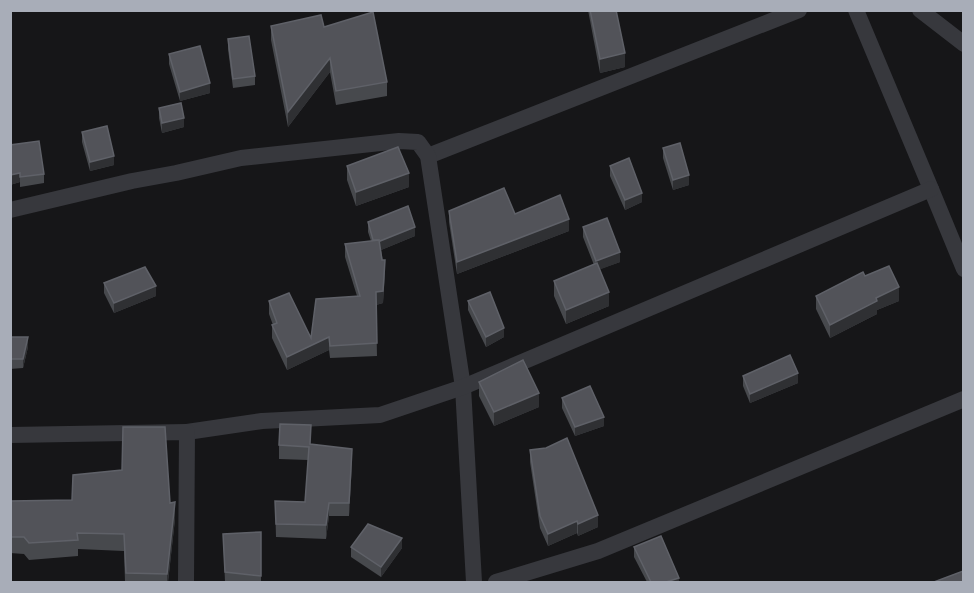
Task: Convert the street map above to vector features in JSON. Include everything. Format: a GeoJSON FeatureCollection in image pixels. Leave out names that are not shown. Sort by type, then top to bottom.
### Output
{"type":"FeatureCollection","features":[{"type":"Feature","properties":{"kind":"street"},"geometry":{"type":"LineString","coordinates":[[428,156],[799,10]]}},
{"type":"Feature","properties":{"kind":"street"},"geometry":{"type":"LineString","coordinates":[[856,10],[963,269]]}},
{"type":"Feature","properties":{"kind":"street"},"geometry":{"type":"LineString","coordinates":[[920,10],[963,44]]}},
{"type":"Feature","properties":{"kind":"street"},"geometry":{"type":"LineString","coordinates":[[10,210],[241,158],[399,141],[418,142],[428,156],[463,387],[474,582]]}},
{"type":"Feature","properties":{"kind":"street"},"geometry":{"type":"LineString","coordinates":[[10,435],[187,432],[262,421],[380,415],[463,387],[931,189]]}},
{"type":"Feature","properties":{"kind":"street"},"geometry":{"type":"LineString","coordinates":[[496,582],[598,551],[963,399]]}},
{"type":"Feature","properties":{"kind":"street"},"geometry":{"type":"LineString","coordinates":[[186,582],[187,432]]}},
{"type":"Feature","properties":{"kind":"building"},"geometry":{"type":"Polygon","coordinates":[[[590,10],[616,10],[625,53],[600,59],[590,10]]]}},
{"type":"Feature","properties":{"kind":"building"},"geometry":{"type":"Polygon","coordinates":[[[373,12],[387,82],[336,91],[330,58],[288,112],[271,26],[321,15],[324,27],[373,12]]]}},
{"type":"Feature","properties":{"kind":"building"},"geometry":{"type":"Polygon","coordinates":[[[249,36],[255,76],[233,79],[228,39],[249,36]]]}},
{"type":"Feature","properties":{"kind":"building"},"geometry":{"type":"Polygon","coordinates":[[[200,46],[210,83],[180,92],[169,54],[200,46]]]}},
{"type":"Feature","properties":{"kind":"building"},"geometry":{"type":"Polygon","coordinates":[[[181,103],[184,118],[162,123],[159,108],[181,103]]]}},
{"type":"Feature","properties":{"kind":"building"},"geometry":{"type":"Polygon","coordinates":[[[107,126],[114,156],[90,162],[82,132],[107,126]]]}},
{"type":"Feature","properties":{"kind":"building"},"geometry":{"type":"Polygon","coordinates":[[[39,141],[44,174],[20,177],[20,173],[10,175],[10,145],[39,141]]]}},
{"type":"Feature","properties":{"kind":"building"},"geometry":{"type":"Polygon","coordinates":[[[680,143],[689,175],[673,180],[663,148],[680,143]]]}},
{"type":"Feature","properties":{"kind":"building"},"geometry":{"type":"Polygon","coordinates":[[[398,147],[409,173],[356,192],[347,166],[398,147]]]}},
{"type":"Feature","properties":{"kind":"building"},"geometry":{"type":"Polygon","coordinates":[[[629,158],[642,193],[625,200],[610,166],[629,158]]]}},
{"type":"Feature","properties":{"kind":"building"},"geometry":{"type":"Polygon","coordinates":[[[504,188],[515,214],[560,195],[569,219],[457,262],[449,211],[504,188]]]}},
{"type":"Feature","properties":{"kind":"building"},"geometry":{"type":"Polygon","coordinates":[[[408,206],[415,227],[380,241],[373,240],[368,222],[408,206]]]}},
{"type":"Feature","properties":{"kind":"building"},"geometry":{"type":"Polygon","coordinates":[[[607,218],[620,252],[596,261],[583,227],[607,218]]]}},
{"type":"Feature","properties":{"kind":"building"},"geometry":{"type":"Polygon","coordinates":[[[379,240],[382,260],[385,260],[383,291],[376,292],[377,343],[330,346],[329,337],[287,357],[272,325],[277,323],[269,301],[289,293],[311,338],[316,299],[360,296],[345,244],[379,240]]]}},
{"type":"Feature","properties":{"kind":"building"},"geometry":{"type":"Polygon","coordinates":[[[597,263],[609,292],[566,310],[554,281],[597,263]]]}},
{"type":"Feature","properties":{"kind":"building"},"geometry":{"type":"Polygon","coordinates":[[[889,266],[899,287],[830,325],[816,296],[863,272],[865,276],[889,266]]]}},
{"type":"Feature","properties":{"kind":"building"},"geometry":{"type":"Polygon","coordinates":[[[145,267],[156,286],[114,303],[104,283],[145,267]]]}},
{"type":"Feature","properties":{"kind":"building"},"geometry":{"type":"Polygon","coordinates":[[[490,292],[504,328],[486,337],[468,301],[490,292]]]}},
{"type":"Feature","properties":{"kind":"building"},"geometry":{"type":"Polygon","coordinates":[[[10,337],[28,337],[23,359],[10,359],[10,337]]]}},
{"type":"Feature","properties":{"kind":"building"},"geometry":{"type":"Polygon","coordinates":[[[790,355],[798,373],[750,394],[743,376],[790,355]]]}},
{"type":"Feature","properties":{"kind":"building"},"geometry":{"type":"Polygon","coordinates":[[[523,360],[539,393],[494,412],[479,382],[523,360]]]}},
{"type":"Feature","properties":{"kind":"building"},"geometry":{"type":"Polygon","coordinates":[[[590,386],[604,417],[575,427],[562,398],[590,386]]]}},
{"type":"Feature","properties":{"kind":"building"},"geometry":{"type":"Polygon","coordinates":[[[280,424],[311,425],[310,444],[352,449],[349,503],[329,503],[326,525],[276,524],[275,501],[305,502],[309,447],[279,445],[280,424]]]}},
{"type":"Feature","properties":{"kind":"building"},"geometry":{"type":"Polygon","coordinates":[[[123,427],[165,427],[170,503],[175,502],[167,574],[126,573],[124,534],[77,533],[78,540],[29,543],[24,537],[10,537],[10,501],[72,500],[73,475],[122,470],[123,427]]]}},
{"type":"Feature","properties":{"kind":"building"},"geometry":{"type":"Polygon","coordinates":[[[567,438],[598,515],[578,524],[577,521],[548,534],[540,516],[530,450],[546,448],[567,438]]]}},
{"type":"Feature","properties":{"kind":"building"},"geometry":{"type":"Polygon","coordinates":[[[368,524],[402,538],[381,567],[351,547],[368,524]]]}},
{"type":"Feature","properties":{"kind":"building"},"geometry":{"type":"Polygon","coordinates":[[[261,532],[261,576],[225,572],[223,534],[261,532]]]}},
{"type":"Feature","properties":{"kind":"building"},"geometry":{"type":"Polygon","coordinates":[[[661,536],[679,578],[666,582],[651,582],[634,547],[661,536]]]}},
{"type":"Feature","properties":{"kind":"building"},"geometry":{"type":"Polygon","coordinates":[[[963,571],[963,582],[934,582],[963,571]]]}}]}
